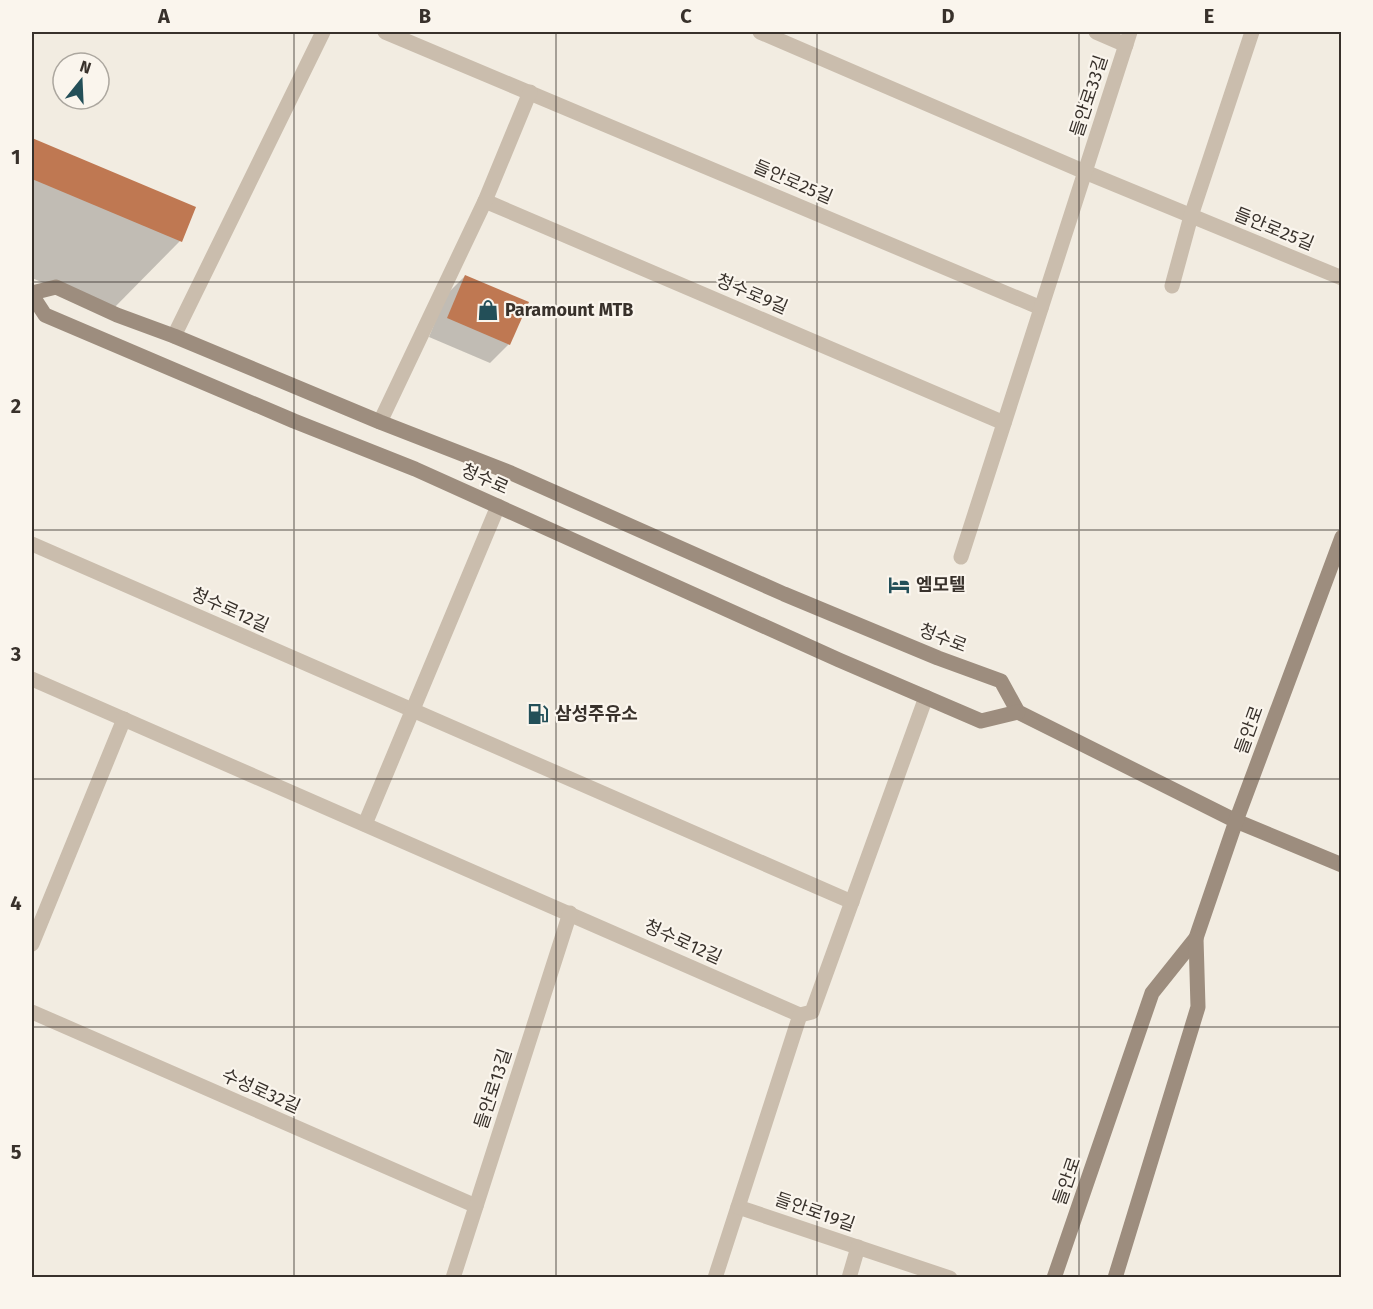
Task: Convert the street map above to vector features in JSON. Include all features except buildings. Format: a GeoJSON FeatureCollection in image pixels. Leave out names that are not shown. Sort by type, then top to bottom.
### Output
{"type":"FeatureCollection","features":[{"type":"Feature","properties":{"kind":"main road","name":"청수로"},"geometry":{"type":"LineString","coordinates":[[56,287],[117,315],[174,336],[380,422],[511,473],[795,599],[938,658],[1002,681],[1018,712],[981,722],[415,469],[294,422],[45,315],[32,294],[56,287]]}},
{"type":"Feature","properties":{"kind":"main road","name":"들안로"},"geometry":{"type":"LineString","coordinates":[[1054,1278],[1152,993],[1196,938],[1236,821],[1341,537]]}},
{"type":"Feature","properties":{"kind":"main road"},"geometry":{"type":"LineString","coordinates":[[1018,712],[1236,821],[1341,865]]}},
{"type":"Feature","properties":{"kind":"main road","name":"들안로"},"geometry":{"type":"LineString","coordinates":[[1115,1278],[1198,1006],[1196,938]]}},
{"type":"Feature","properties":{"kind":"street"},"geometry":{"type":"LineString","coordinates":[[174,336],[323,32]]}},
{"type":"Feature","properties":{"kind":"street"},"geometry":{"type":"LineString","coordinates":[[380,422],[485,201],[530,92],[386,32]]}},
{"type":"Feature","properties":{"kind":"street"},"geometry":{"type":"LineString","coordinates":[[760,32],[1085,172],[961,557]]}},
{"type":"Feature","properties":{"kind":"street"},"geometry":{"type":"LineString","coordinates":[[1096,32],[1128,38]]}},
{"type":"Feature","properties":{"kind":"street"},"geometry":{"type":"LineString","coordinates":[[1172,286],[1191,216],[1252,32]]}},
{"type":"Feature","properties":{"kind":"street","name":"들안로33길"},"geometry":{"type":"LineString","coordinates":[[1085,172],[1128,38]]}},
{"type":"Feature","properties":{"kind":"street","name":"들안로25길"},"geometry":{"type":"LineString","coordinates":[[530,92],[1041,308]]}},
{"type":"Feature","properties":{"kind":"street","name":"들안로25길"},"geometry":{"type":"LineString","coordinates":[[1085,172],[1341,278]]}},
{"type":"Feature","properties":{"kind":"street","name":"청수로9길"},"geometry":{"type":"LineString","coordinates":[[485,201],[1004,423]]}},
{"type":"Feature","properties":{"kind":"street"},"geometry":{"type":"LineString","coordinates":[[364,824],[498,506]]}},
{"type":"Feature","properties":{"kind":"street","name":"청수로12길"},"geometry":{"type":"LineString","coordinates":[[32,544],[852,902]]}},
{"type":"Feature","properties":{"kind":"street"},"geometry":{"type":"LineString","coordinates":[[32,679],[124,719],[32,944]]}},
{"type":"Feature","properties":{"kind":"street"},"geometry":{"type":"LineString","coordinates":[[715,1278],[800,1015],[812,1012],[926,698]]}},
{"type":"Feature","properties":{"kind":"street","name":"청수로12길"},"geometry":{"type":"LineString","coordinates":[[124,719],[800,1015]]}},
{"type":"Feature","properties":{"kind":"street","name":"들안로13길"},"geometry":{"type":"LineString","coordinates":[[453,1278],[570,913]]}},
{"type":"Feature","properties":{"kind":"street","name":"수성로32길"},"geometry":{"type":"LineString","coordinates":[[32,1012],[476,1206]]}},
{"type":"Feature","properties":{"kind":"street","name":"들안로19길"},"geometry":{"type":"LineString","coordinates":[[738,1207],[950,1278]]}},
{"type":"Feature","properties":{"kind":"street"},"geometry":{"type":"LineString","coordinates":[[849,1278],[858,1247]]}},
{"type":"Feature","properties":{"kind":"place","name":"Paramount MTB"},"geometry":{"type":"Point","coordinates":[488,310]}},
{"type":"Feature","properties":{"kind":"place","name":"엠모텔"},"geometry":{"type":"Point","coordinates":[899,585]}},
{"type":"Feature","properties":{"kind":"place","name":"삼성주유소"},"geometry":{"type":"Point","coordinates":[538,714]}}]}
